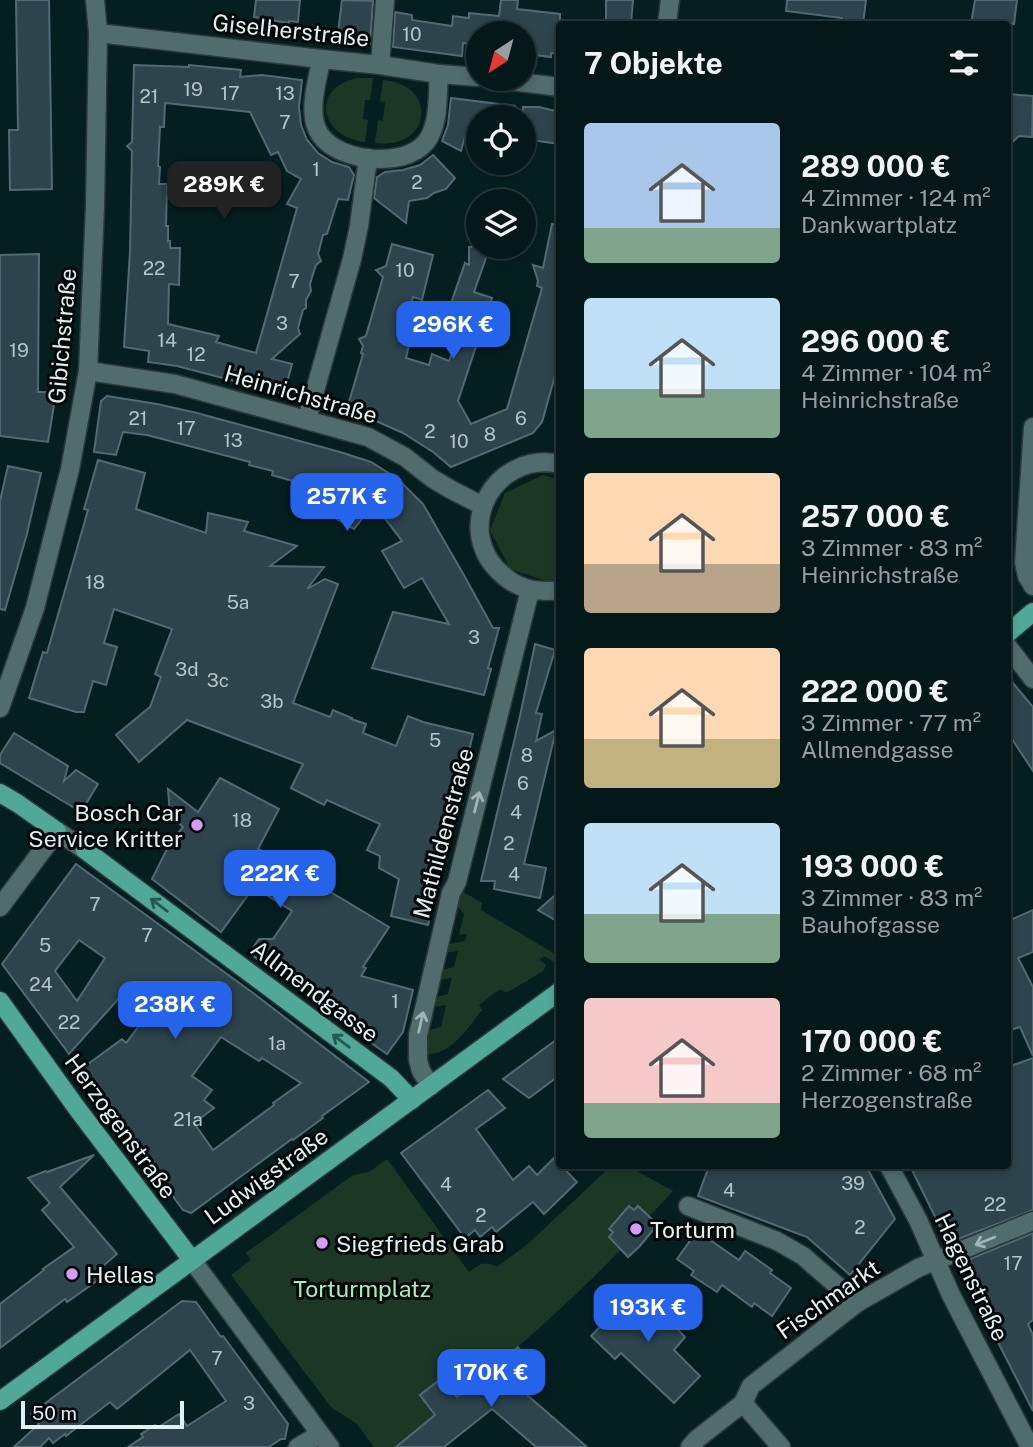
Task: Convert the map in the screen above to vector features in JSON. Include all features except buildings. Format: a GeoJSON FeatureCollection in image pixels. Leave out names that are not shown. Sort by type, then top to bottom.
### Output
{"type":"FeatureCollection","features":[{"type":"Feature","properties":{"kind":"main road"},"geometry":{"type":"LineString","coordinates":[[1011,630],[1033,612]]}},
{"type":"Feature","properties":{"kind":"main road"},"geometry":{"type":"LineString","coordinates":[[0,793],[57,831]]}},
{"type":"Feature","properties":{"kind":"main road","name":"Allmendgasse"},"geometry":{"type":"LineString","coordinates":[[85,850],[391,1078],[412,1100]]}},
{"type":"Feature","properties":{"kind":"main road","name":"Ludwigstraße"},"geometry":{"type":"LineString","coordinates":[[0,1401],[556,994]]}},
{"type":"Feature","properties":{"kind":"main road","name":"Herzogenstraße"},"geometry":{"type":"LineString","coordinates":[[0,1002],[192,1260]]}},
{"type":"Feature","properties":{"kind":"street","name":"Gibichstraße"},"geometry":{"type":"LineString","coordinates":[[0,708],[38,595],[70,469],[88,370],[95,206],[98,33],[95,0]]}},
{"type":"Feature","properties":{"kind":"street"},"geometry":{"type":"LineString","coordinates":[[380,65],[385,0]]}},
{"type":"Feature","properties":{"kind":"street"},"geometry":{"type":"LineString","coordinates":[[667,21],[670,0]]}},
{"type":"Feature","properties":{"kind":"street","name":"Giselherstraße"},"geometry":{"type":"LineString","coordinates":[[98,33],[466,76]]}},
{"type":"Feature","properties":{"kind":"street"},"geometry":{"type":"LineString","coordinates":[[321,59],[314,106],[316,128],[321,136],[338,149],[368,158],[407,156],[424,145],[435,122],[439,74]]}},
{"type":"Feature","properties":{"kind":"street"},"geometry":{"type":"LineString","coordinates":[[536,84],[556,87]]}},
{"type":"Feature","properties":{"kind":"street"},"geometry":{"type":"LineString","coordinates":[[307,419],[352,259],[368,158]]}},
{"type":"Feature","properties":{"kind":"street","name":"Heinrichstraße"},"geometry":{"type":"LineString","coordinates":[[88,370],[175,384],[368,437],[405,457],[433,479],[483,506]]}},
{"type":"Feature","properties":{"kind":"street"},"geometry":{"type":"LineString","coordinates":[[1033,427],[1024,562],[1027,576],[1033,586]]}},
{"type":"Feature","properties":{"kind":"street"},"geometry":{"type":"LineString","coordinates":[[556,463],[547,461],[526,464],[508,473],[493,487],[483,506],[480,522],[481,539],[486,554],[497,570],[512,583],[530,590],[556,590]]}},
{"type":"Feature","properties":{"kind":"street","name":"Mathildenstraße"},"geometry":{"type":"LineString","coordinates":[[431,1087],[418,1060],[418,1035],[451,893],[457,882],[530,590]]}},
{"type":"Feature","properties":{"kind":"street"},"geometry":{"type":"LineString","coordinates":[[1011,651],[1033,679]]}},
{"type":"Feature","properties":{"kind":"street"},"geometry":{"type":"LineString","coordinates":[[0,907],[57,831],[85,850]]}},
{"type":"Feature","properties":{"kind":"street","name":"Hagenstraße"},"geometry":{"type":"LineString","coordinates":[[891,1169],[918,1220],[951,1295],[1030,1444]]}},
{"type":"Feature","properties":{"kind":"street"},"geometry":{"type":"LineString","coordinates":[[688,1206],[791,1249],[803,1256],[857,1303]]}},
{"type":"Feature","properties":{"kind":"street","name":"Fischmarkt"},"geometry":{"type":"LineString","coordinates":[[690,1447],[743,1403],[751,1387],[857,1303],[918,1268],[1033,1221]]}},
{"type":"Feature","properties":{"kind":"street","name":"Herzogenstraße"},"geometry":{"type":"LineString","coordinates":[[192,1260],[325,1441]]}},
{"type":"Feature","properties":{"kind":"street"},"geometry":{"type":"LineString","coordinates":[[743,1403],[780,1447]]}},
{"type":"Feature","properties":{"kind":"street"},"geometry":{"type":"LineString","coordinates":[[298,1447],[325,1441]]}},
{"type":"Feature","properties":{"kind":"green space"},"geometry":{"type":"Polygon","coordinates":[[[357,78],[373,78],[370,100],[365,100],[363,119],[368,120],[365,142],[338,131],[326,112],[332,92],[357,78]]]}},
{"type":"Feature","properties":{"kind":"green space"},"geometry":{"type":"Polygon","coordinates":[[[383,80],[401,84],[413,93],[420,104],[421,116],[417,128],[408,137],[394,143],[375,143],[378,120],[383,121],[385,102],[380,101],[383,80]]]}},
{"type":"Feature","properties":{"kind":"green space"},"geometry":{"type":"Polygon","coordinates":[[[543,475],[556,479],[556,579],[549,582],[510,569],[490,530],[505,493],[543,475]]]}},
{"type":"Feature","properties":{"kind":"green space"},"geometry":{"type":"Polygon","coordinates":[[[461,892],[467,894],[482,903],[481,910],[556,955],[556,963],[544,956],[539,960],[546,965],[543,971],[510,991],[500,989],[479,1005],[482,1010],[451,1045],[444,1050],[426,1054],[426,1031],[441,1027],[446,1005],[431,1007],[433,998],[448,994],[452,978],[438,980],[439,971],[454,967],[458,951],[444,953],[445,945],[465,941],[467,934],[459,935],[464,914],[455,903],[461,892]]]}},
{"type":"Feature","properties":{"kind":"green space","name":"Torturmplatz"},"geometry":{"type":"Polygon","coordinates":[[[387,1159],[469,1272],[482,1264],[497,1267],[529,1243],[608,1169],[633,1169],[673,1191],[644,1222],[636,1214],[641,1208],[638,1206],[634,1210],[629,1206],[617,1229],[612,1225],[609,1228],[613,1232],[609,1237],[612,1240],[626,1244],[586,1285],[457,1397],[442,1378],[439,1381],[441,1385],[427,1396],[424,1392],[420,1394],[435,1415],[396,1447],[374,1447],[357,1424],[331,1407],[231,1275],[251,1260],[246,1253],[353,1175],[369,1172],[387,1159]]]}},
{"type":"Feature","properties":{"kind":"place","name":"Bosch Car Service Kritter"},"geometry":{"type":"Point","coordinates":[197,825]}},
{"type":"Feature","properties":{"kind":"place","name":"Torturm"},"geometry":{"type":"Point","coordinates":[636,1229]}},
{"type":"Feature","properties":{"kind":"place","name":"Siegfrieds Grab"},"geometry":{"type":"Point","coordinates":[322,1243]}},
{"type":"Feature","properties":{"kind":"place","name":"Hellas"},"geometry":{"type":"Point","coordinates":[72,1274]}}]}
